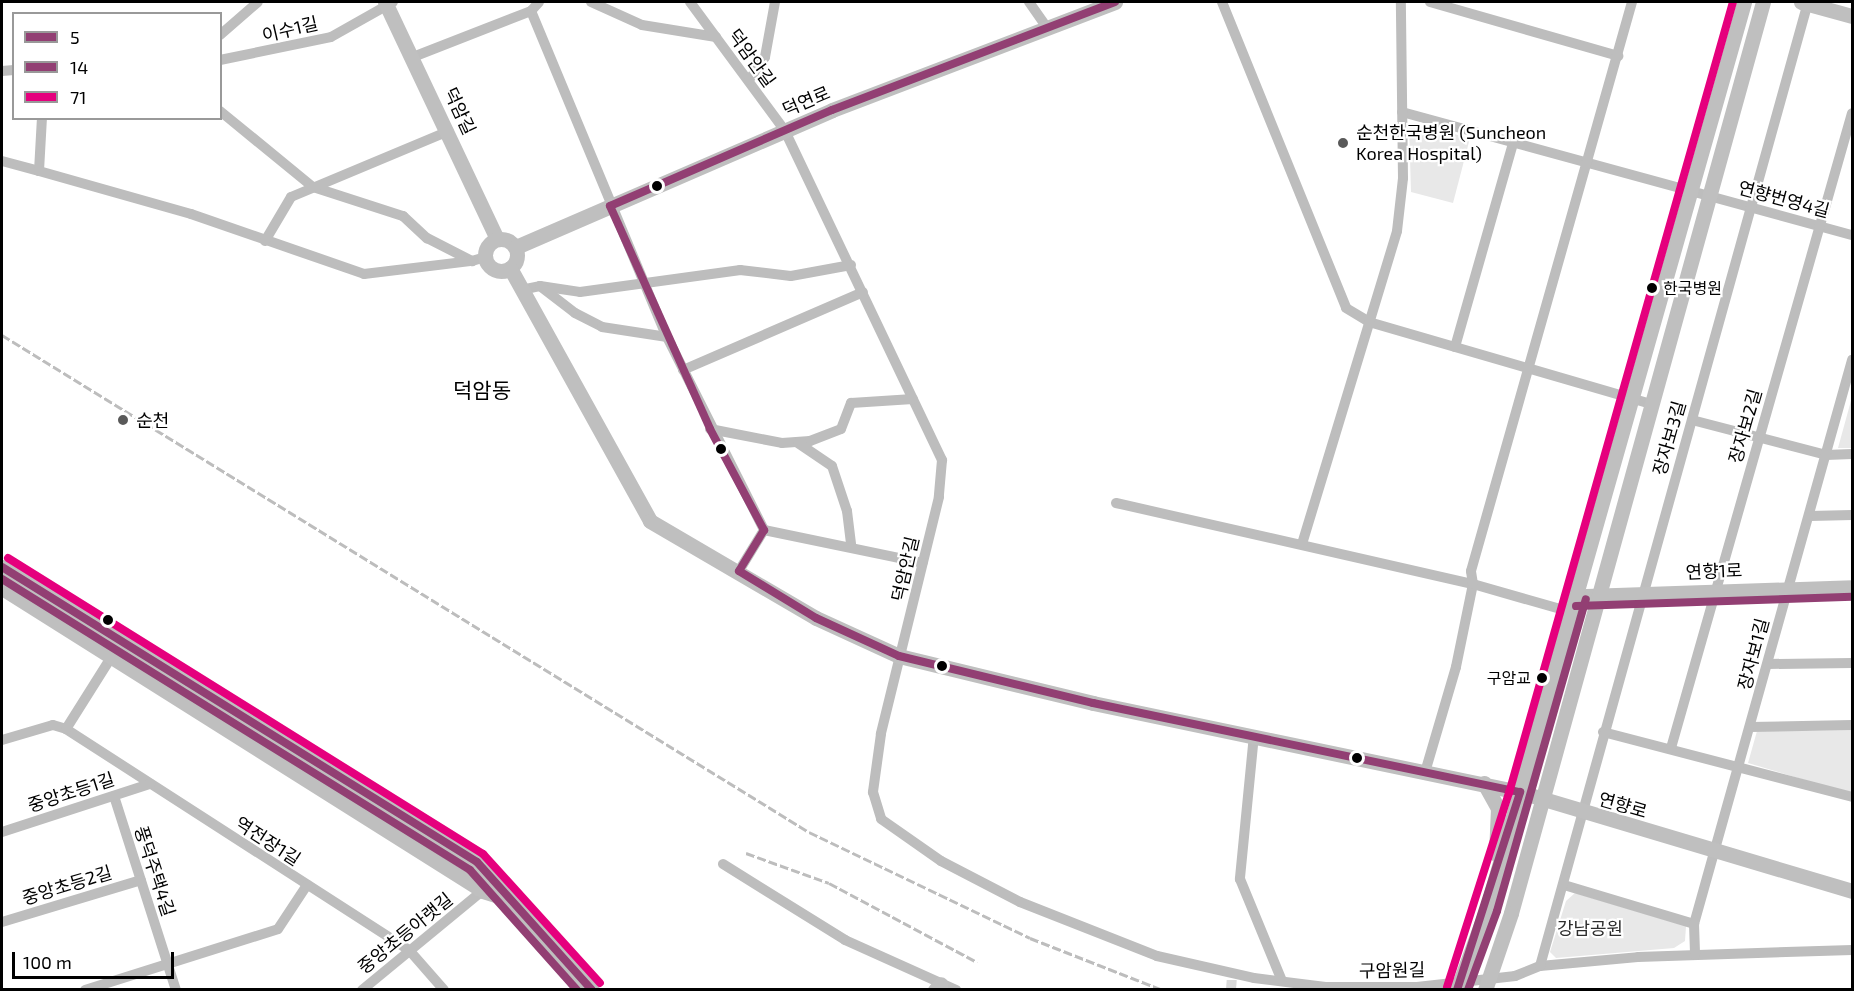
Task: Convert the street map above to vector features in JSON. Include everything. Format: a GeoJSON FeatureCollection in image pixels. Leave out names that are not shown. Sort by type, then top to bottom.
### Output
{"type":"FeatureCollection","features":[{"type":"Feature","properties":{"kind":"main road","name":"덕연로"},"geometry":{"type":"LineString","coordinates":[[516,247],[784,131],[1115,2]]}},
{"type":"Feature","properties":{"kind":"main road"},"geometry":{"type":"LineString","coordinates":[[1457,990],[1487,908],[1744,2]]}},
{"type":"Feature","properties":{"kind":"main road"},"geometry":{"type":"LineString","coordinates":[[1485,990],[1511,913],[1594,596],[1763,2]]}},
{"type":"Feature","properties":{"kind":"main road"},"geometry":{"type":"LineString","coordinates":[[1805,2],[1852,16]]}},
{"type":"Feature","properties":{"kind":"main road","name":"덕암길"},"geometry":{"type":"LineString","coordinates":[[389,3],[497,239]]}},
{"type":"Feature","properties":{"kind":"main road"},"geometry":{"type":"LineString","coordinates":[[497,239],[516,247],[517,258],[510,268],[492,268],[479,259],[488,244],[497,239]]}},
{"type":"Feature","properties":{"kind":"main road","name":"연향로"},"geometry":{"type":"LineString","coordinates":[[510,268],[650,520],[816,618],[899,656],[1254,735],[1426,769],[1484,783],[1716,853],[1852,891]]}},
{"type":"Feature","properties":{"kind":"main road"},"geometry":{"type":"LineString","coordinates":[[2,567],[496,877],[507,899],[592,990]]}},
{"type":"Feature","properties":{"kind":"main road","name":"연향1로"},"geometry":{"type":"LineString","coordinates":[[1576,596],[1787,587],[1852,587]]}},
{"type":"Feature","properties":{"kind":"main road"},"geometry":{"type":"LineString","coordinates":[[2,588],[483,891],[507,899]]}},
{"type":"Feature","properties":{"kind":"main road"},"geometry":{"type":"LineString","coordinates":[[1484,783],[1498,808],[1498,869]]}},
{"type":"Feature","properties":{"kind":"street"},"geometry":{"type":"LineString","coordinates":[[222,33],[258,2]]}},
{"type":"Feature","properties":{"kind":"street"},"geometry":{"type":"LineString","coordinates":[[413,57],[531,10],[539,2]]}},
{"type":"Feature","properties":{"kind":"street"},"geometry":{"type":"LineString","coordinates":[[591,2],[642,25],[716,37]]}},
{"type":"Feature","properties":{"kind":"street","name":"덕암안길"},"geometry":{"type":"LineString","coordinates":[[690,2],[784,131],[914,399],[943,467],[923,563],[899,656],[873,792],[881,819],[941,861],[1020,902],[1157,956],[1232,974]]}},
{"type":"Feature","properties":{"kind":"street"},"geometry":{"type":"LineString","coordinates":[[748,80],[765,57],[776,2]]}},
{"type":"Feature","properties":{"kind":"street"},"geometry":{"type":"LineString","coordinates":[[1029,2],[1047,28]]}},
{"type":"Feature","properties":{"kind":"street"},"geometry":{"type":"LineString","coordinates":[[1222,2],[1333,284],[1346,308],[1369,322],[1648,403]]}},
{"type":"Feature","properties":{"kind":"street"},"geometry":{"type":"LineString","coordinates":[[1302,544],[1397,231],[1402,112],[1401,2]]}},
{"type":"Feature","properties":{"kind":"street"},"geometry":{"type":"LineString","coordinates":[[1430,2],[1618,56]]}},
{"type":"Feature","properties":{"kind":"street"},"geometry":{"type":"LineString","coordinates":[[1426,769],[1456,667],[1473,584],[1471,572],[1632,2]]}},
{"type":"Feature","properties":{"kind":"street","name":"장자보3길"},"geometry":{"type":"LineString","coordinates":[[1540,966],[1584,814],[1641,592],[1751,207],[1805,2]]}},
{"type":"Feature","properties":{"kind":"street","name":"이수1길"},"geometry":{"type":"LineString","coordinates":[[222,60],[331,37],[389,3]]}},
{"type":"Feature","properties":{"kind":"street"},"geometry":{"type":"LineString","coordinates":[[531,10],[610,206],[667,337],[710,429],[764,530]]}},
{"type":"Feature","properties":{"kind":"street","name":"연향번영4길"},"geometry":{"type":"LineString","coordinates":[[1402,112],[1852,235]]}},
{"type":"Feature","properties":{"kind":"street"},"geometry":{"type":"LineString","coordinates":[[222,113],[313,187],[403,216],[427,238],[479,259]]}},
{"type":"Feature","properties":{"kind":"street","name":"장자보2길"},"geometry":{"type":"LineString","coordinates":[[1671,748],[1852,113]]}},
{"type":"Feature","properties":{"kind":"street"},"geometry":{"type":"LineString","coordinates":[[39,171],[42,120]]}},
{"type":"Feature","properties":{"kind":"street"},"geometry":{"type":"LineString","coordinates":[[265,241],[291,197],[448,131]]}},
{"type":"Feature","properties":{"kind":"street"},"geometry":{"type":"LineString","coordinates":[[1455,347],[1513,143]]}},
{"type":"Feature","properties":{"kind":"street"},"geometry":{"type":"LineString","coordinates":[[2,161],[265,241],[364,274],[479,259]]}},
{"type":"Feature","properties":{"kind":"street"},"geometry":{"type":"LineString","coordinates":[[521,290],[540,286],[580,292],[643,281],[690,280],[740,270],[791,276],[851,266]]}},
{"type":"Feature","properties":{"kind":"street"},"geometry":{"type":"LineString","coordinates":[[540,286],[575,314],[602,327],[667,337]]}},
{"type":"Feature","properties":{"kind":"street"},"geometry":{"type":"LineString","coordinates":[[683,370],[863,292]]}},
{"type":"Feature","properties":{"kind":"street","name":"장자보1길"},"geometry":{"type":"LineString","coordinates":[[1716,853],[1787,587],[1810,516],[1852,360]]}},
{"type":"Feature","properties":{"kind":"street"},"geometry":{"type":"LineString","coordinates":[[795,442],[842,429],[851,403],[914,399]]}},
{"type":"Feature","properties":{"kind":"street"},"geometry":{"type":"LineString","coordinates":[[1692,420],[1826,455],[1852,454]]}},
{"type":"Feature","properties":{"kind":"street"},"geometry":{"type":"LineString","coordinates":[[710,429],[795,442],[825,457],[832,466],[847,511],[851,546]]}},
{"type":"Feature","properties":{"kind":"street"},"geometry":{"type":"LineString","coordinates":[[1116,503],[1473,584],[1571,612]]}},
{"type":"Feature","properties":{"kind":"street"},"geometry":{"type":"LineString","coordinates":[[1810,516],[1852,515]]}},
{"type":"Feature","properties":{"kind":"street"},"geometry":{"type":"LineString","coordinates":[[739,571],[764,530]]}},
{"type":"Feature","properties":{"kind":"street"},"geometry":{"type":"LineString","coordinates":[[764,530],[851,546],[923,563]]}},
{"type":"Feature","properties":{"kind":"street"},"geometry":{"type":"LineString","coordinates":[[2,740],[53,725],[66,729],[112,656]]}},
{"type":"Feature","properties":{"kind":"street"},"geometry":{"type":"LineString","coordinates":[[1768,664],[1852,663]]}},
{"type":"Feature","properties":{"kind":"street"},"geometry":{"type":"LineString","coordinates":[[1750,727],[1852,725]]}},
{"type":"Feature","properties":{"kind":"street","name":"역전장1길"},"geometry":{"type":"LineString","coordinates":[[66,729],[409,950],[444,990]]}},
{"type":"Feature","properties":{"kind":"street"},"geometry":{"type":"LineString","coordinates":[[1604,732],[1740,764],[1852,797]]}},
{"type":"Feature","properties":{"kind":"street"},"geometry":{"type":"LineString","coordinates":[[1254,735],[1240,879],[1282,981]]}},
{"type":"Feature","properties":{"kind":"street","name":"중앙초등1길"},"geometry":{"type":"LineString","coordinates":[[2,832],[150,784]]}},
{"type":"Feature","properties":{"kind":"street","name":"풍덕주택4길"},"geometry":{"type":"LineString","coordinates":[[114,796],[176,990]]}},
{"type":"Feature","properties":{"kind":"street"},"geometry":{"type":"LineString","coordinates":[[1716,853],[1694,924],[1695,955],[1852,950]]}},
{"type":"Feature","properties":{"kind":"street"},"geometry":{"type":"LineString","coordinates":[[723,864],[845,940],[944,988]]}},
{"type":"Feature","properties":{"kind":"street","name":"중앙초등아랫길"},"geometry":{"type":"LineString","coordinates":[[362,990],[483,891],[496,877]]}},
{"type":"Feature","properties":{"kind":"street","name":"중앙초등2길"},"geometry":{"type":"LineString","coordinates":[[2,922],[141,880]]}},
{"type":"Feature","properties":{"kind":"street"},"geometry":{"type":"LineString","coordinates":[[85,990],[278,929],[307,885]]}},
{"type":"Feature","properties":{"kind":"street"},"geometry":{"type":"LineString","coordinates":[[1564,885],[1694,924]]}},
{"type":"Feature","properties":{"kind":"street","name":"구암원길"},"geometry":{"type":"LineString","coordinates":[[1232,974],[1282,981],[1417,987],[1515,976],[1540,966],[1695,955]]}},
{"type":"Feature","properties":{"kind":"green space"},"geometry":{"type":"Polygon","coordinates":[[[1409,123],[1470,138],[1453,203],[1411,192],[1409,123]]]}},
{"type":"Feature","properties":{"kind":"green space"},"geometry":{"type":"Polygon","coordinates":[[[1852,397],[1852,448],[1838,448],[1852,397]]]}},
{"type":"Feature","properties":{"kind":"green space"},"geometry":{"type":"Polygon","coordinates":[[[1852,730],[1852,794],[1748,763],[1757,731],[1852,730]]]}},
{"type":"Feature","properties":{"kind":"green space","name":"강남공원"},"geometry":{"type":"Polygon","coordinates":[[[1575,893],[1686,926],[1685,941],[1674,948],[1556,958],[1550,952],[1566,901],[1575,893]]]}},
{"type":"Feature","properties":{"kind":"tunnel"},"geometry":{"type":"LineString","coordinates":[[1231,990],[1232,974]]}},
{"type":"Feature","properties":{"kind":"railway"},"geometry":{"type":"LineString","coordinates":[[2,335],[809,832],[1030,938],[1163,990]]}},
{"type":"Feature","properties":{"kind":"railway"},"geometry":{"type":"LineString","coordinates":[[746,853],[829,883],[977,962]]}},
{"type":"Feature","properties":{"kind":"transit line","name":"5"},"geometry":{"type":"LineString","coordinates":[[610,206],[832,110],[1115,2]]}},
{"type":"Feature","properties":{"kind":"transit line","name":"71"},"geometry":{"type":"LineString","coordinates":[[1447,987],[1509,793],[1733,2]]}},
{"type":"Feature","properties":{"kind":"transit line","name":"5"},"geometry":{"type":"LineString","coordinates":[[610,206],[710,429],[764,530],[739,571]]}},
{"type":"Feature","properties":{"kind":"transit line","name":"71"},"geometry":{"type":"LineString","coordinates":[[8,558],[483,854],[600,983]]}},
{"type":"Feature","properties":{"kind":"transit line","name":"5"},"geometry":{"type":"LineString","coordinates":[[2,567],[477,862],[592,990]]}},
{"type":"Feature","properties":{"kind":"transit line","name":"5"},"geometry":{"type":"LineString","coordinates":[[739,571],[816,618],[899,656],[1093,703],[1520,792]]}},
{"type":"Feature","properties":{"kind":"transit line","name":"14"},"geometry":{"type":"LineString","coordinates":[[2,579],[470,870],[577,990]]}},
{"type":"Feature","properties":{"kind":"transit line","name":"14"},"geometry":{"type":"LineString","coordinates":[[1576,606],[1852,597]]}},
{"type":"Feature","properties":{"kind":"transit line","name":"14"},"geometry":{"type":"LineString","coordinates":[[1468,990],[1497,911],[1586,599]]}},
{"type":"Feature","properties":{"kind":"transit line","name":"5"},"geometry":{"type":"LineString","coordinates":[[1457,990],[1520,792]]}},
{"type":"Feature","properties":{"kind":"place","name":"순천한국병원 (Suncheon Korea Hospital)"},"geometry":{"type":"Point","coordinates":[1343,143]}},
{"type":"Feature","properties":{"kind":"place","name":"한국병원"},"geometry":{"type":"Point","coordinates":[1652,288]}},
{"type":"Feature","properties":{"kind":"place","name":"순천"},"geometry":{"type":"Point","coordinates":[123,420]}},
{"type":"Feature","properties":{"kind":"place","name":"구암교"},"geometry":{"type":"Point","coordinates":[1542,678]}},
{"type":"Feature","properties":{"kind":"district","name":"덕암동"},"geometry":{"type":"Point","coordinates":[482,390]}}]}
